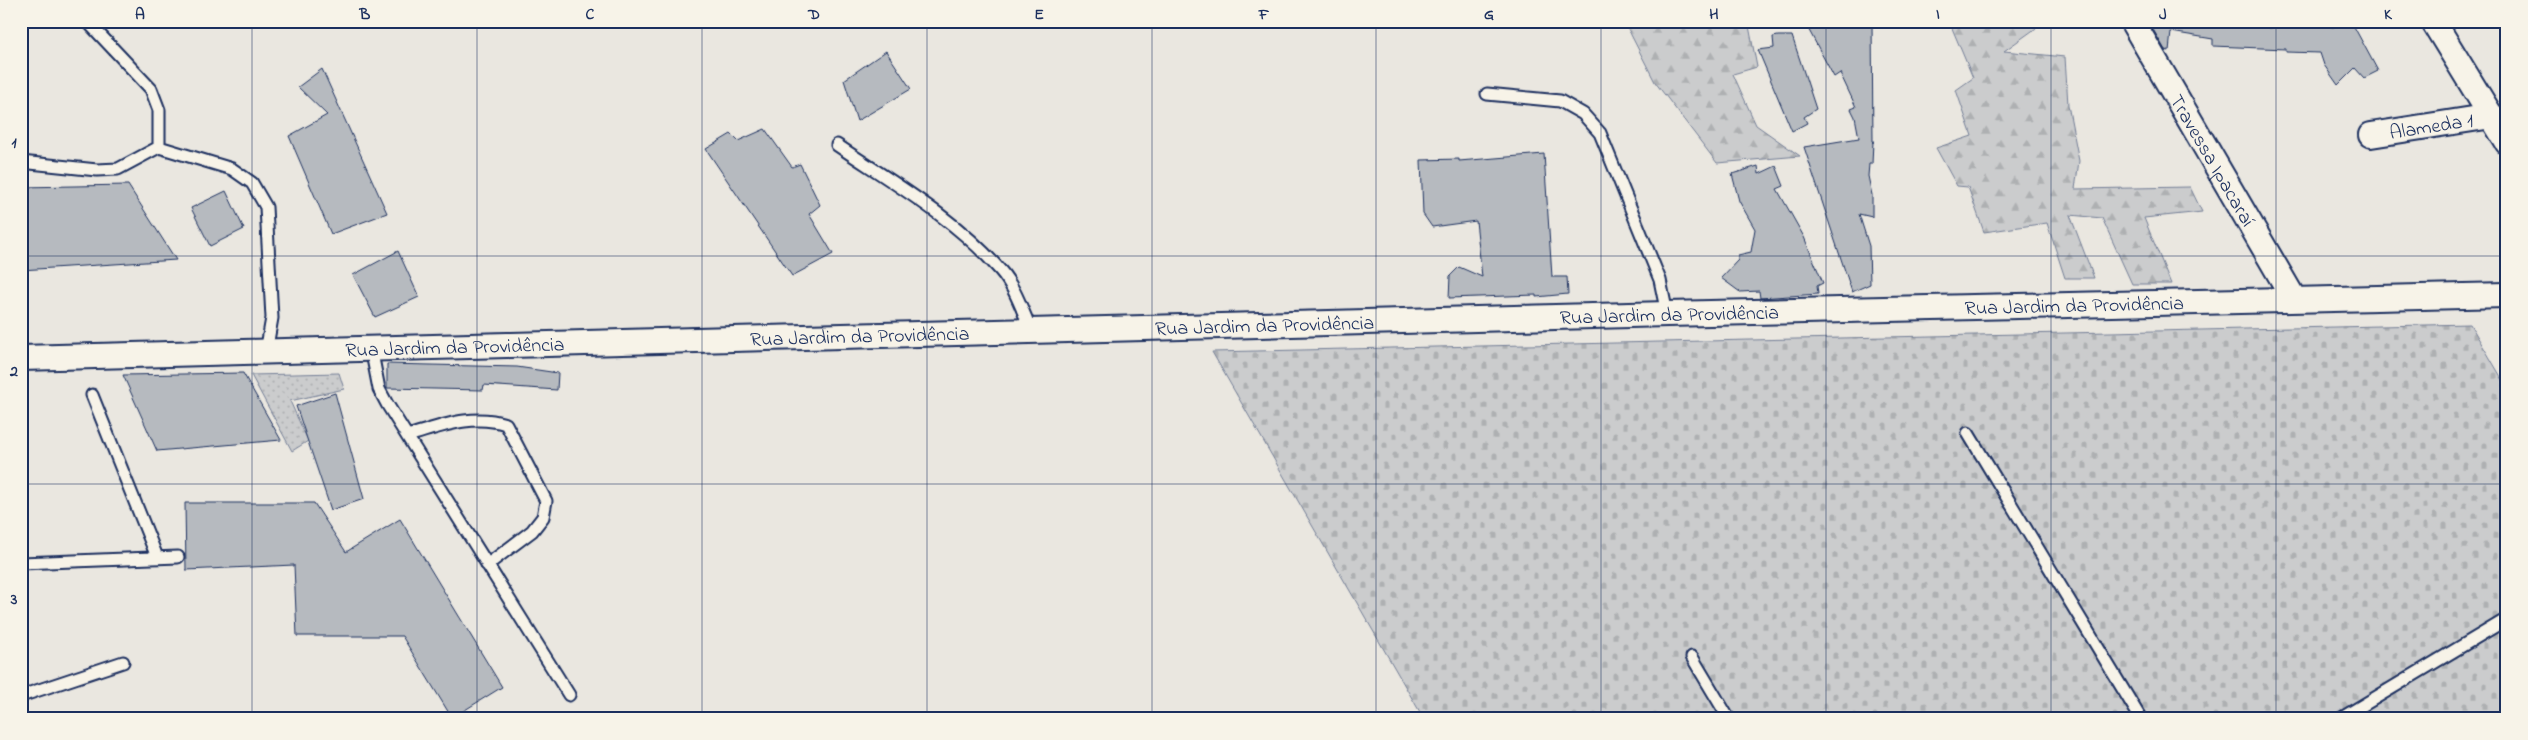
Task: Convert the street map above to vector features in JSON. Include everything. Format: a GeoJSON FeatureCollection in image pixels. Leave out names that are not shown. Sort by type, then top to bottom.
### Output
{"type":"FeatureCollection","features":[{"type":"Feature","properties":{"kind":"street","name":"Travessa Ipacaraí"},"geometry":{"type":"LineString","coordinates":[[2132,21],[2294,299]]}},
{"type":"Feature","properties":{"kind":"street"},"geometry":{"type":"LineString","coordinates":[[2433,21],[2507,142]]}},
{"type":"Feature","properties":{"kind":"street","name":"Alameda 1"},"geometry":{"type":"LineString","coordinates":[[2371,135],[2492,116]]}},
{"type":"Feature","properties":{"kind":"street","name":"Rua Jardim da Providência"},"geometry":{"type":"LineString","coordinates":[[21,358],[1031,330],[2507,295]]}},
{"type":"Feature","properties":{"kind":"lane"},"geometry":{"type":"LineString","coordinates":[[87,21],[151,90],[159,110],[159,147]]}},
{"type":"Feature","properties":{"kind":"lane"},"geometry":{"type":"LineString","coordinates":[[1487,94],[1560,101],[1583,114],[1600,133],[1660,280],[1667,314]]}},
{"type":"Feature","properties":{"kind":"lane"},"geometry":{"type":"LineString","coordinates":[[837,145],[949,221],[1001,270],[1016,295],[1031,330]]}},
{"type":"Feature","properties":{"kind":"lane"},"geometry":{"type":"LineString","coordinates":[[21,162],[97,170],[118,169],[159,147],[232,169],[252,183],[266,208],[272,318],[266,352]]}},
{"type":"Feature","properties":{"kind":"lane"},"geometry":{"type":"LineString","coordinates":[[371,348],[379,389],[569,695]]}},
{"type":"Feature","properties":{"kind":"lane"},"geometry":{"type":"LineString","coordinates":[[92,395],[157,557]]}},
{"type":"Feature","properties":{"kind":"lane"},"geometry":{"type":"LineString","coordinates":[[407,436],[472,419],[492,420],[506,424],[546,501],[543,517],[532,531],[487,565]]}},
{"type":"Feature","properties":{"kind":"lane"},"geometry":{"type":"LineString","coordinates":[[1968,433],[2141,719]]}},
{"type":"Feature","properties":{"kind":"lane"},"geometry":{"type":"LineString","coordinates":[[21,563],[178,557]]}},
{"type":"Feature","properties":{"kind":"lane"},"geometry":{"type":"LineString","coordinates":[[2340,719],[2507,619]]}},
{"type":"Feature","properties":{"kind":"lane"},"geometry":{"type":"LineString","coordinates":[[1692,657],[1729,719]]}},
{"type":"Feature","properties":{"kind":"lane"},"geometry":{"type":"LineString","coordinates":[[21,696],[123,662]]}},
{"type":"Feature","properties":{"kind":"green space"},"geometry":{"type":"Polygon","coordinates":[[[1624,21],[1748,21],[1757,67],[1733,74],[1756,125],[1800,156],[1717,163],[1655,82],[1624,21]]]}},
{"type":"Feature","properties":{"kind":"green space"},"geometry":{"type":"Polygon","coordinates":[[[1949,21],[2046,21],[2004,51],[2065,57],[2068,105],[2079,161],[2075,189],[2190,187],[2202,212],[2144,218],[2171,284],[2132,284],[2102,218],[2070,215],[2094,278],[2065,278],[2047,223],[1984,232],[1968,187],[1957,186],[1936,148],[1972,136],[1956,90],[1973,78],[1949,21]]]}},
{"type":"Feature","properties":{"kind":"green space"},"geometry":{"type":"Polygon","coordinates":[[[2470,324],[2507,387],[2507,719],[1424,719],[1212,352],[2470,324]]]}},
{"type":"Feature","properties":{"kind":"green space"},"geometry":{"type":"Polygon","coordinates":[[[339,373],[344,389],[290,401],[308,441],[292,451],[251,375],[339,373]]]}},
{"type":"Feature","properties":{"kind":"building"},"geometry":{"type":"Polygon","coordinates":[[[1804,21],[1872,21],[1873,141],[1872,164],[1869,164],[1868,176],[1872,195],[1872,217],[1859,214],[1869,246],[1870,284],[1852,292],[1804,147],[1859,138],[1855,117],[1851,109],[1856,107],[1840,73],[1834,77],[1804,21]]]}},
{"type":"Feature","properties":{"kind":"building"},"geometry":{"type":"Polygon","coordinates":[[[2148,21],[2264,21],[2269,28],[2296,25],[2296,23],[2334,27],[2331,21],[2351,21],[2378,71],[2364,78],[2355,68],[2338,85],[2324,65],[2320,53],[2286,52],[2286,49],[2213,46],[2213,39],[2171,32],[2169,51],[2165,50],[2148,21]]]}},
{"type":"Feature","properties":{"kind":"building"},"geometry":{"type":"Polygon","coordinates":[[[1792,36],[1816,109],[1804,117],[1807,123],[1792,131],[1758,50],[1774,48],[1773,37],[1792,36]]]}},
{"type":"Feature","properties":{"kind":"building"},"geometry":{"type":"Polygon","coordinates":[[[886,51],[911,89],[857,121],[844,80],[886,51]]]}},
{"type":"Feature","properties":{"kind":"building"},"geometry":{"type":"Polygon","coordinates":[[[322,69],[387,213],[331,234],[289,136],[327,115],[298,87],[322,69]]]}},
{"type":"Feature","properties":{"kind":"building"},"geometry":{"type":"Polygon","coordinates":[[[765,129],[792,167],[800,164],[820,205],[809,214],[833,254],[792,276],[706,149],[731,134],[738,141],[765,129]]]}},
{"type":"Feature","properties":{"kind":"building"},"geometry":{"type":"Polygon","coordinates":[[[1544,154],[1552,277],[1567,277],[1568,294],[1536,297],[1536,295],[1449,298],[1450,276],[1459,267],[1482,277],[1476,221],[1432,227],[1423,214],[1421,160],[1459,159],[1459,161],[1544,154]]]}},
{"type":"Feature","properties":{"kind":"building"},"geometry":{"type":"Polygon","coordinates":[[[1758,166],[1759,174],[1776,166],[1784,186],[1777,189],[1804,237],[1823,283],[1817,286],[1818,294],[1760,298],[1759,291],[1740,292],[1721,278],[1738,260],[1738,255],[1751,252],[1755,229],[1739,201],[1732,174],[1758,166]]]}},
{"type":"Feature","properties":{"kind":"building"},"geometry":{"type":"Polygon","coordinates":[[[128,185],[176,260],[21,270],[21,187],[128,185]]]}},
{"type":"Feature","properties":{"kind":"building"},"geometry":{"type":"Polygon","coordinates":[[[226,191],[244,229],[210,246],[191,208],[226,191]]]}},
{"type":"Feature","properties":{"kind":"building"},"geometry":{"type":"Polygon","coordinates":[[[398,251],[419,297],[375,317],[353,275],[398,251]]]}},
{"type":"Feature","properties":{"kind":"building"},"geometry":{"type":"Polygon","coordinates":[[[387,364],[517,367],[558,373],[557,390],[484,385],[483,390],[387,388],[387,364]]]}},
{"type":"Feature","properties":{"kind":"building"},"geometry":{"type":"Polygon","coordinates":[[[243,373],[281,440],[157,451],[123,375],[243,373]]]}},
{"type":"Feature","properties":{"kind":"building"},"geometry":{"type":"Polygon","coordinates":[[[335,393],[364,499],[331,510],[296,406],[335,393]]]}},
{"type":"Feature","properties":{"kind":"building"},"geometry":{"type":"Polygon","coordinates":[[[185,503],[314,503],[346,552],[400,519],[502,687],[452,718],[402,636],[297,636],[294,565],[186,570],[185,503]]]}}]}
